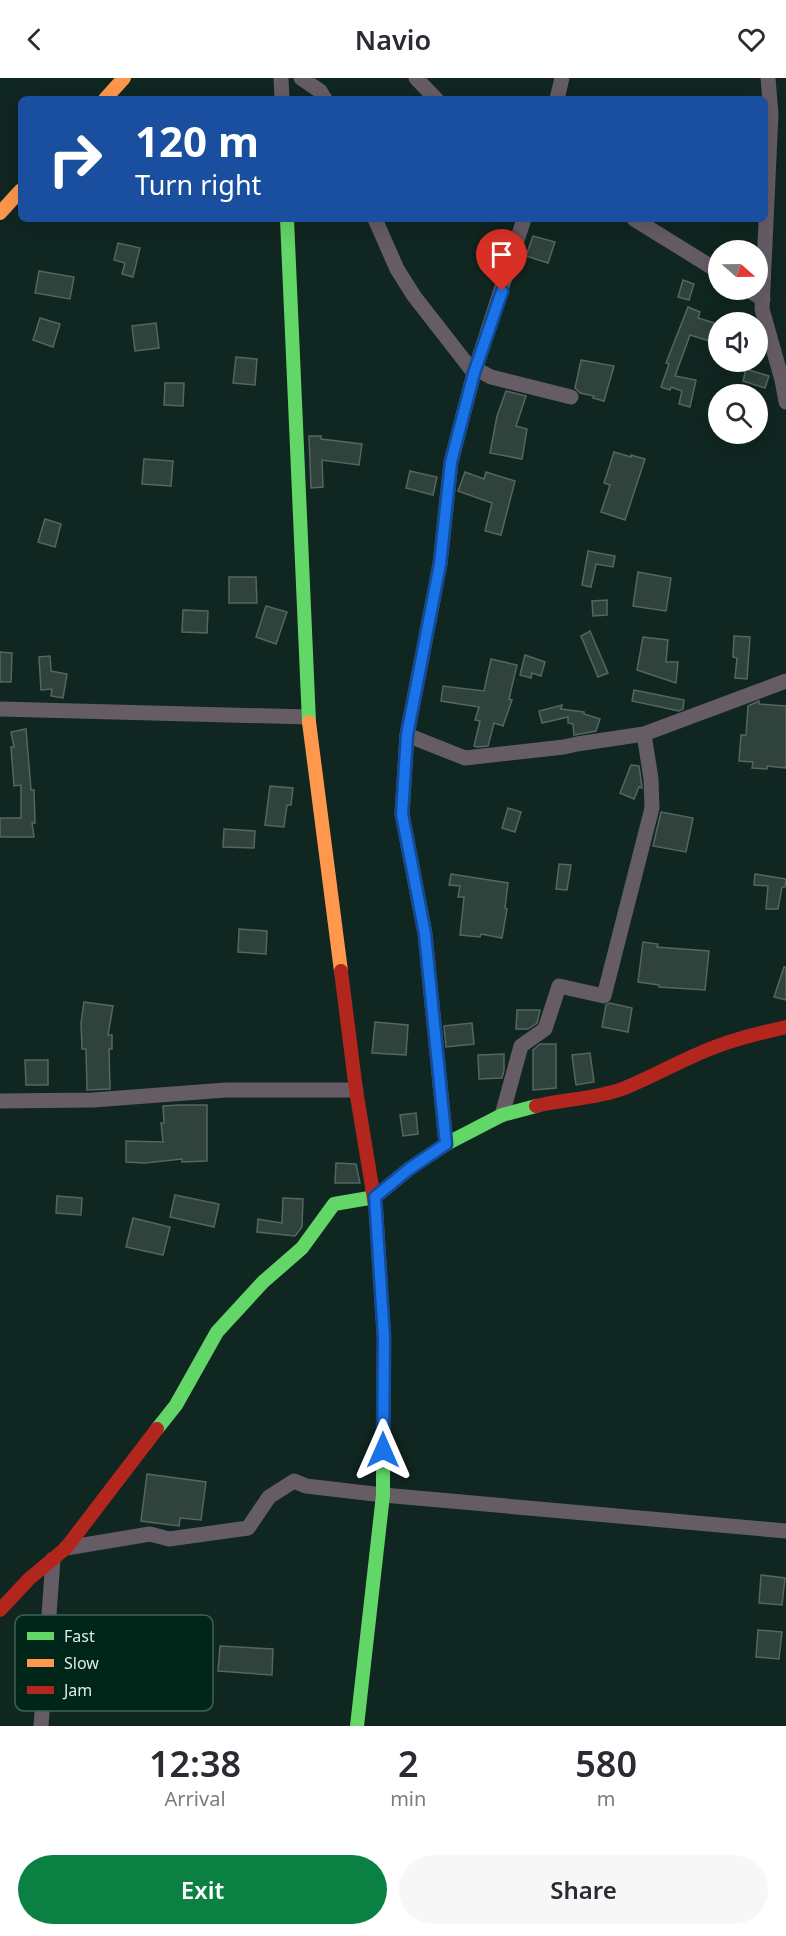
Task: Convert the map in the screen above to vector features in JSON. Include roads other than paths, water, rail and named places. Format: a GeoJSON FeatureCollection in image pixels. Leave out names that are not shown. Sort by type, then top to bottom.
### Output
{"type":"FeatureCollection","features":[{"type":"Feature","properties":{"kind":"street"},"geometry":{"type":"LineString","coordinates":[[108,96],[124,78]]}},
{"type":"Feature","properties":{"kind":"street"},"geometry":{"type":"LineString","coordinates":[[281,78],[282,96]]}},
{"type":"Feature","properties":{"kind":"street"},"geometry":{"type":"LineString","coordinates":[[301,78],[320,91],[323,96]]}},
{"type":"Feature","properties":{"kind":"street"},"geometry":{"type":"LineString","coordinates":[[416,78],[433,96]]}},
{"type":"Feature","properties":{"kind":"street"},"geometry":{"type":"LineString","coordinates":[[558,96],[562,78]]}},
{"type":"Feature","properties":{"kind":"street"},"geometry":{"type":"LineString","coordinates":[[768,78],[771,114],[768,183]]}},
{"type":"Feature","properties":{"kind":"street"},"geometry":{"type":"LineString","coordinates":[[0,213],[18,193]]}},
{"type":"Feature","properties":{"kind":"street"},"geometry":{"type":"LineString","coordinates":[[287,222],[308,717],[356,1090],[375,1197],[384,1338],[383,1495],[357,1726]]}},
{"type":"Feature","properties":{"kind":"street"},"geometry":{"type":"LineString","coordinates":[[376,222],[397,269],[414,296],[474,373]]}},
{"type":"Feature","properties":{"kind":"street"},"geometry":{"type":"LineString","coordinates":[[446,1144],[425,934],[402,814],[407,735],[440,564],[451,462],[474,373],[523,222]]}},
{"type":"Feature","properties":{"kind":"street"},"geometry":{"type":"LineString","coordinates":[[639,222],[708,265]]}},
{"type":"Feature","properties":{"kind":"street"},"geometry":{"type":"LineString","coordinates":[[766,222],[766,240]]}},
{"type":"Feature","properties":{"kind":"street"},"geometry":{"type":"LineString","coordinates":[[763,300],[762,309],[786,402]]}},
{"type":"Feature","properties":{"kind":"street"},"geometry":{"type":"LineString","coordinates":[[474,373],[476,369],[491,378],[571,398]]}},
{"type":"Feature","properties":{"kind":"street"},"geometry":{"type":"LineString","coordinates":[[407,735],[465,758],[564,747],[644,734],[786,681]]}},
{"type":"Feature","properties":{"kind":"street"},"geometry":{"type":"LineString","coordinates":[[0,709],[308,717]]}},
{"type":"Feature","properties":{"kind":"street"},"geometry":{"type":"LineString","coordinates":[[501,1115],[521,1046],[545,1029],[559,986],[604,996],[652,808],[651,779],[644,734]]}},
{"type":"Feature","properties":{"kind":"street"},"geometry":{"type":"LineString","coordinates":[[0,1610],[29,1579],[66,1548],[176,1405],[217,1332],[263,1282],[302,1248],[334,1204],[375,1197],[409,1169],[446,1144],[501,1115],[559,1100],[593,1097],[622,1089],[699,1053],[747,1036],[786,1027]]}},
{"type":"Feature","properties":{"kind":"street"},"geometry":{"type":"LineString","coordinates":[[0,1101],[93,1100],[226,1090],[356,1090]]}},
{"type":"Feature","properties":{"kind":"street"},"geometry":{"type":"LineString","coordinates":[[66,1548],[150,1534],[169,1539],[248,1528],[269,1497],[294,1481],[306,1486],[383,1495],[786,1531]]}},
{"type":"Feature","properties":{"kind":"street"},"geometry":{"type":"LineString","coordinates":[[49,1615],[53,1559]]}},
{"type":"Feature","properties":{"kind":"street"},"geometry":{"type":"LineString","coordinates":[[41,1726],[42,1711]]}}]}
